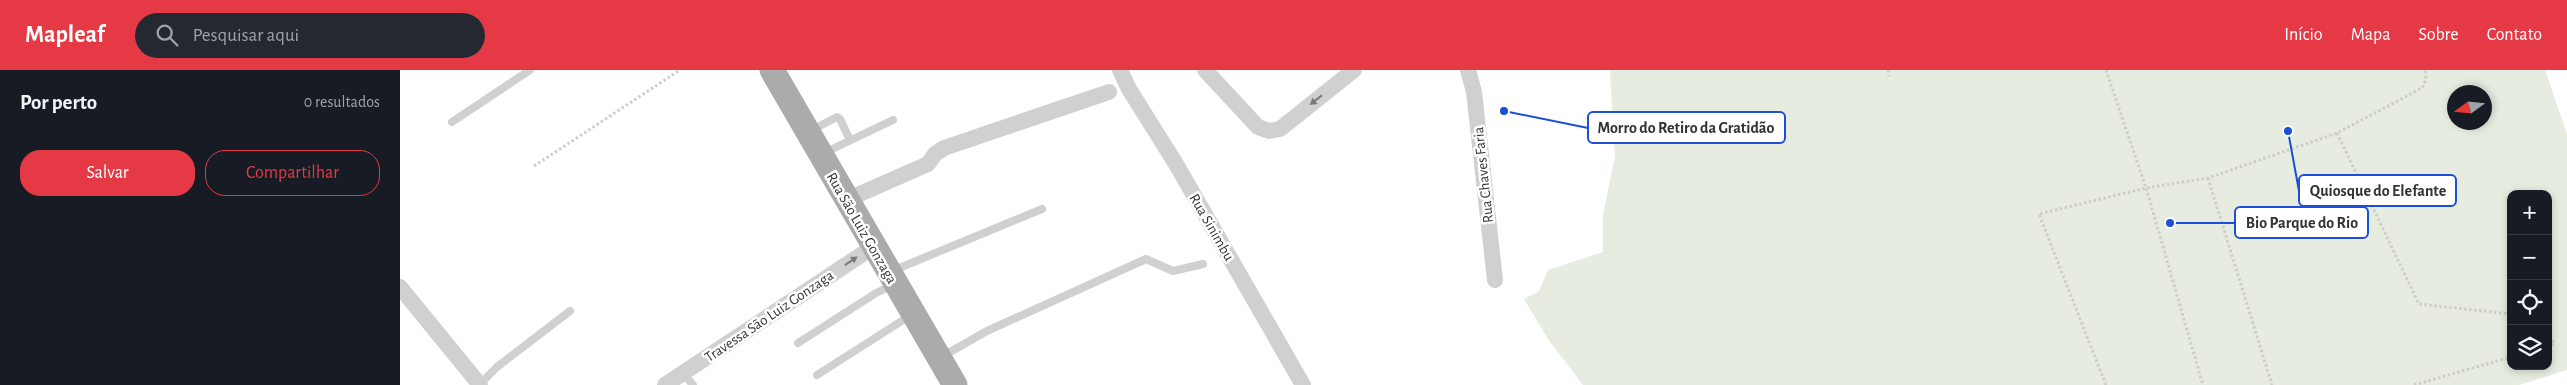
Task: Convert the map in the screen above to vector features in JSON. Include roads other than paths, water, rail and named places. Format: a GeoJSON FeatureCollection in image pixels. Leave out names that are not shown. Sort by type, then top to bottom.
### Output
{"type":"FeatureCollection","features":[{"type":"Feature","properties":{"kind":"main road","name":"Rua São Luiz Gonzaga"},"geometry":{"type":"LineString","coordinates":[[772,70],[873,247],[955,385]]}},
{"type":"Feature","properties":{"kind":"street","name":"Rua Sinimbu"},"geometry":{"type":"LineString","coordinates":[[1120,70],[1129,89],[1176,164],[1303,385]]}},
{"type":"Feature","properties":{"kind":"street"},"geometry":{"type":"LineString","coordinates":[[1204,70],[1258,127],[1269,131],[1280,129],[1354,70]]}},
{"type":"Feature","properties":{"kind":"street","name":"Rua Chaves Faria"},"geometry":{"type":"LineString","coordinates":[[1468,70],[1474,92],[1495,280]]}},
{"type":"Feature","properties":{"kind":"street"},"geometry":{"type":"LineString","coordinates":[[846,200],[928,164],[935,154],[944,148],[1109,92]]}},
{"type":"Feature","properties":{"kind":"street","name":"Travessa São Luiz Gonzaga"},"geometry":{"type":"LineString","coordinates":[[665,385],[688,379],[873,247]]}},
{"type":"Feature","properties":{"kind":"street"},"geometry":{"type":"LineString","coordinates":[[400,287],[474,382]]}},
{"type":"Feature","properties":{"kind":"lane"},"geometry":{"type":"LineString","coordinates":[[452,122],[530,70]]}},
{"type":"Feature","properties":{"kind":"lane"},"geometry":{"type":"LineString","coordinates":[[807,132],[837,117],[840,119],[850,140]]}},
{"type":"Feature","properties":{"kind":"lane"},"geometry":{"type":"LineString","coordinates":[[820,155],[893,120]]}},
{"type":"Feature","properties":{"kind":"lane"},"geometry":{"type":"LineString","coordinates":[[798,343],[876,293],[892,279],[1042,209]]}},
{"type":"Feature","properties":{"kind":"lane"},"geometry":{"type":"LineString","coordinates":[[939,358],[987,331],[1146,259],[1173,271],[1203,264]]}},
{"type":"Feature","properties":{"kind":"lane"},"geometry":{"type":"LineString","coordinates":[[474,382],[497,368],[570,311]]}},
{"type":"Feature","properties":{"kind":"lane"},"geometry":{"type":"LineString","coordinates":[[817,375],[913,314]]}},
{"type":"Feature","properties":{"kind":"place","name":"Morro do Retiro da Gratidão"},"geometry":{"type":"Point","coordinates":[1504,111]}},
{"type":"Feature","properties":{"kind":"place","name":"Quiosque do Elefante"},"geometry":{"type":"Point","coordinates":[2288,131]}},
{"type":"Feature","properties":{"kind":"place","name":"Bio Parque do Rio"},"geometry":{"type":"Point","coordinates":[2170,223]}}]}
